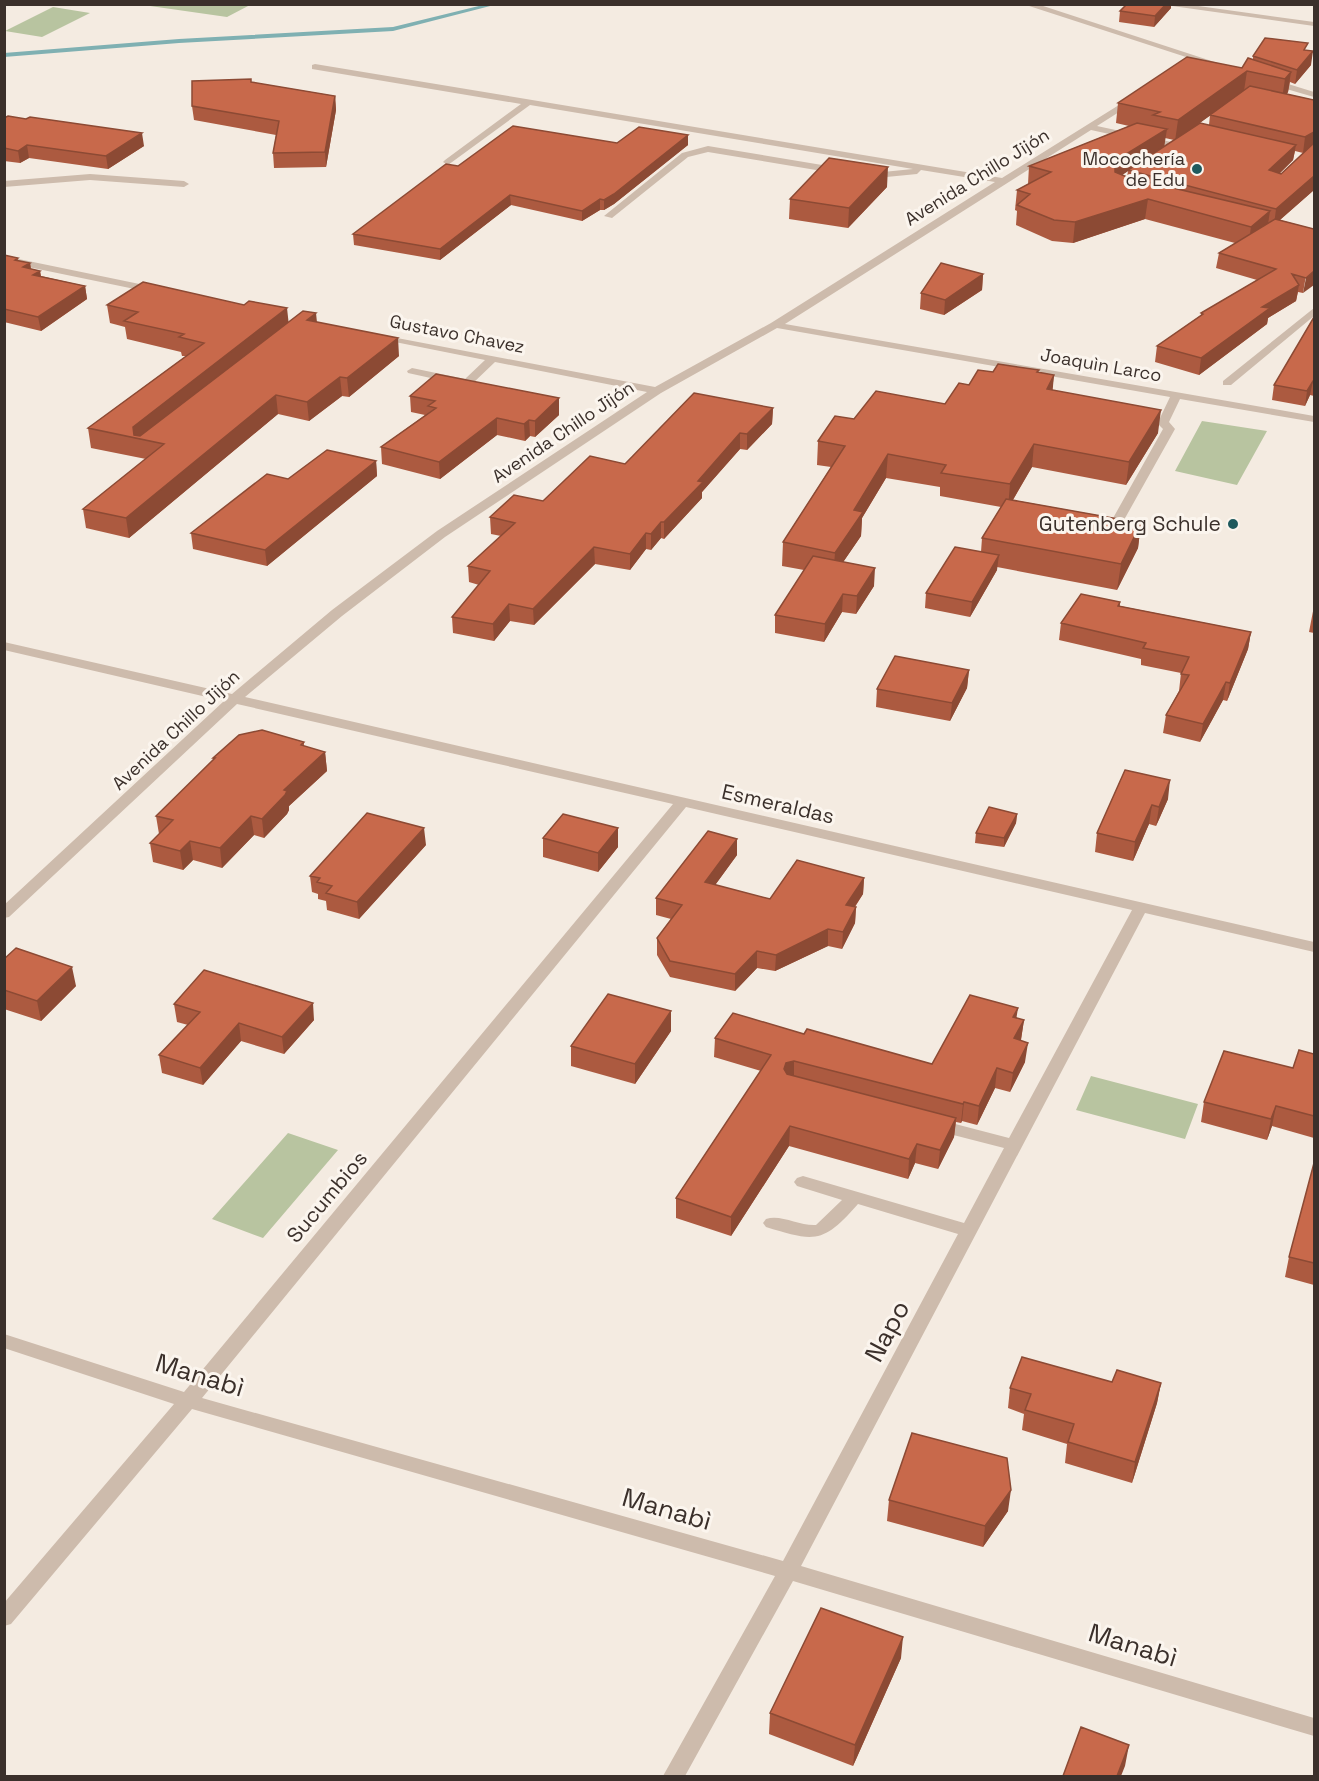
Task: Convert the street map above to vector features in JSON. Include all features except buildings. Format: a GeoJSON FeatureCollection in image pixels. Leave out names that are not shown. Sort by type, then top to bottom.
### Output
{"type":"FeatureCollection","features":[{"type":"Feature","properties":{"kind":"street"},"geometry":{"type":"LineString","coordinates":[[1027,4],[1193,61],[1243,72]]}},
{"type":"Feature","properties":{"kind":"street"},"geometry":{"type":"LineString","coordinates":[[1162,4],[1314,24]]}},
{"type":"Feature","properties":{"kind":"street"},"geometry":{"type":"LineString","coordinates":[[315,67],[1003,181]]}},
{"type":"Feature","properties":{"kind":"street"},"geometry":{"type":"LineString","coordinates":[[1265,80],[1314,95]]}},
{"type":"Feature","properties":{"kind":"street","name":"Avenida Chillo Jijón"},"geometry":{"type":"LineString","coordinates":[[4,914],[233,700],[337,613],[441,534],[657,391],[775,325],[1149,89]]}},
{"type":"Feature","properties":{"kind":"street"},"geometry":{"type":"LineString","coordinates":[[448,162],[528,103]]}},
{"type":"Feature","properties":{"kind":"street"},"geometry":{"type":"LineString","coordinates":[[1090,127],[1178,146]]}},
{"type":"Feature","properties":{"kind":"street"},"geometry":{"type":"LineString","coordinates":[[1168,152],[1196,133]]}},
{"type":"Feature","properties":{"kind":"street"},"geometry":{"type":"LineString","coordinates":[[609,216],[685,155],[696,151],[723,151],[862,175],[890,176],[927,169]]}},
{"type":"Feature","properties":{"kind":"street"},"geometry":{"type":"LineString","coordinates":[[4,184],[90,177],[184,184]]}},
{"type":"Feature","properties":{"kind":"street"},"geometry":{"type":"LineString","coordinates":[[4,259],[166,292]]}},
{"type":"Feature","properties":{"kind":"street"},"geometry":{"type":"LineString","coordinates":[[1227,383],[1314,311]]}},
{"type":"Feature","properties":{"kind":"street","name":"Joaquìn Larco"},"geometry":{"type":"LineString","coordinates":[[775,325],[1314,419]]}},
{"type":"Feature","properties":{"kind":"street","name":"Gustavo Chavez"},"geometry":{"type":"LineString","coordinates":[[364,332],[657,391]]}},
{"type":"Feature","properties":{"kind":"street"},"geometry":{"type":"LineString","coordinates":[[411,371],[473,384],[493,358]]}},
{"type":"Feature","properties":{"kind":"street"},"geometry":{"type":"LineString","coordinates":[[1162,422],[1177,395]]}},
{"type":"Feature","properties":{"kind":"street"},"geometry":{"type":"LineString","coordinates":[[1109,537],[1169,429],[1162,422],[1141,418]]}},
{"type":"Feature","properties":{"kind":"street","name":"Esmeraldas"},"geometry":{"type":"LineString","coordinates":[[4,646],[1314,947]]}},
{"type":"Feature","properties":{"kind":"street","name":"Sucumbios"},"geometry":{"type":"LineString","coordinates":[[4,1618],[188,1401],[682,803]]}},
{"type":"Feature","properties":{"kind":"street","name":"Napo"},"geometry":{"type":"LineString","coordinates":[[674,1776],[788,1571],[1140,908]]}},
{"type":"Feature","properties":{"kind":"street"},"geometry":{"type":"LineString","coordinates":[[918,1121],[1015,1145]]}},
{"type":"Feature","properties":{"kind":"street"},"geometry":{"type":"LineString","coordinates":[[803,1182],[969,1231]]}},
{"type":"Feature","properties":{"kind":"street"},"geometry":{"type":"LineString","coordinates":[[772,1223],[808,1233],[828,1228],[855,1197]]}},
{"type":"Feature","properties":{"kind":"street","name":"Manabì"},"geometry":{"type":"LineString","coordinates":[[4,1341],[188,1401],[788,1571],[1314,1727]]}},
{"type":"Feature","properties":{"kind":"green space"},"geometry":{"type":"Polygon","coordinates":[[[249,4],[250,5],[227,17],[143,5],[249,4]]]}},
{"type":"Feature","properties":{"kind":"green space"},"geometry":{"type":"Polygon","coordinates":[[[53,7],[90,13],[42,37],[5,31],[53,7]]]}},
{"type":"Feature","properties":{"kind":"green space"},"geometry":{"type":"Polygon","coordinates":[[[1202,421],[1267,431],[1237,485],[1175,471],[1202,421]]]}},
{"type":"Feature","properties":{"kind":"green space"},"geometry":{"type":"Polygon","coordinates":[[[1091,1076],[1198,1104],[1185,1139],[1076,1110],[1091,1076]]]}},
{"type":"Feature","properties":{"kind":"green space"},"geometry":{"type":"Polygon","coordinates":[[[288,1133],[338,1150],[263,1238],[212,1219],[288,1133]]]}},
{"type":"Feature","properties":{"kind":"waterway"},"geometry":{"type":"LineString","coordinates":[[4,55],[179,41],[393,29],[496,4]]}},
{"type":"Feature","properties":{"kind":"place","name":"Mocochería de Edu"},"geometry":{"type":"Point","coordinates":[1197,169]}},
{"type":"Feature","properties":{"kind":"place","name":"Gutenberg Schule"},"geometry":{"type":"Point","coordinates":[1233,524]}}]}
